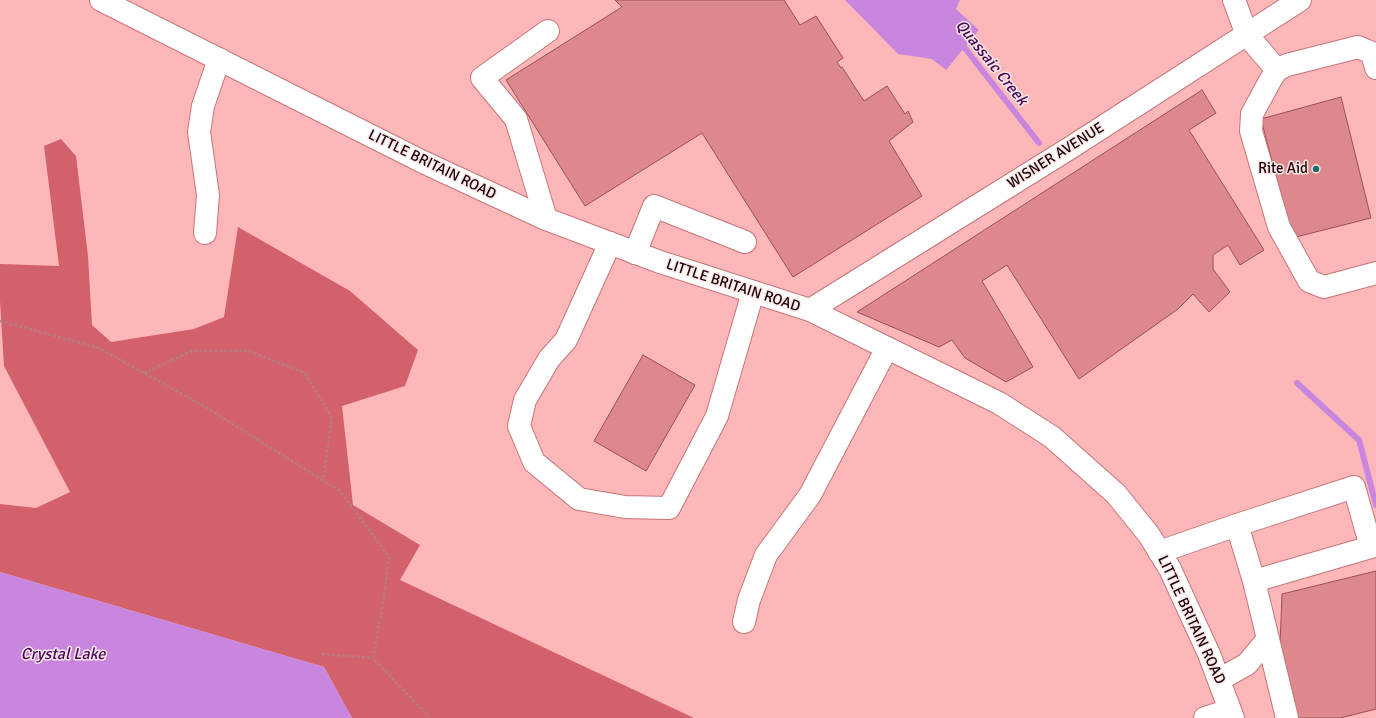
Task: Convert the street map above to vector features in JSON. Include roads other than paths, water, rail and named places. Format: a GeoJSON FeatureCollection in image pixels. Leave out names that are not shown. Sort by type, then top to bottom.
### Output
{"type":"FeatureCollection","features":[{"type":"Feature","properties":{"kind":"main road","name":"LITTLE BRITAIN ROAD"},"geometry":{"type":"LineString","coordinates":[[101,0],[423,162],[546,219],[635,253],[810,310],[999,403],[1052,437],[1116,494],[1149,535],[1170,569],[1219,680],[1232,714]]}},
{"type":"Feature","properties":{"kind":"main road"},"geometry":{"type":"LineString","coordinates":[[1234,0],[1247,35],[1277,70]]}},
{"type":"Feature","properties":{"kind":"main road","name":"WISNER AVENUE"},"geometry":{"type":"LineString","coordinates":[[810,310],[1070,148],[1300,0]]}},
{"type":"Feature","properties":{"kind":"main road"},"geometry":{"type":"LineString","coordinates":[[546,219],[516,118],[482,78],[548,31]]}},
{"type":"Feature","properties":{"kind":"main road"},"geometry":{"type":"LineString","coordinates":[[1376,68],[1372,53],[1358,47],[1287,65],[1277,70],[1252,114],[1251,131],[1279,227],[1308,282],[1324,287],[1376,273]]}},
{"type":"Feature","properties":{"kind":"main road"},"geometry":{"type":"LineString","coordinates":[[205,233],[208,195],[199,132],[204,106],[219,60]]}},
{"type":"Feature","properties":{"kind":"main road"},"geometry":{"type":"LineString","coordinates":[[635,253],[654,206],[745,242]]}},
{"type":"Feature","properties":{"kind":"main road"},"geometry":{"type":"LineString","coordinates":[[610,243],[566,340],[549,360],[525,400],[519,426],[534,462],[579,499],[625,507],[669,508],[717,416],[753,292]]}},
{"type":"Feature","properties":{"kind":"main road"},"geometry":{"type":"LineString","coordinates":[[744,622],[749,600],[766,555],[810,495],[887,348]]}},
{"type":"Feature","properties":{"kind":"main road"},"geometry":{"type":"LineString","coordinates":[[1160,552],[1354,487],[1371,547],[1254,582]]}},
{"type":"Feature","properties":{"kind":"main road"},"geometry":{"type":"LineString","coordinates":[[1237,525],[1254,582],[1286,718]]}},
{"type":"Feature","properties":{"kind":"main road"},"geometry":{"type":"LineString","coordinates":[[1219,680],[1247,664],[1268,639]]}},
{"type":"Feature","properties":{"kind":"main road"},"geometry":{"type":"LineString","coordinates":[[1205,718],[1232,714]]}},
{"type":"Feature","properties":{"kind":"water"},"geometry":{"type":"Polygon","coordinates":[[[845,0],[960,0],[956,9],[979,30],[946,70],[932,59],[898,54],[845,0]]]}},
{"type":"Feature","properties":{"kind":"water","name":"Crystal Lake"},"geometry":{"type":"Polygon","coordinates":[[[0,572],[324,667],[352,718],[0,718],[0,572]]]}},
{"type":"Feature","properties":{"kind":"waterway","name":"Quassaic Creek"},"geometry":{"type":"LineString","coordinates":[[960,42],[1039,143]]}},
{"type":"Feature","properties":{"kind":"waterway","name":"Quassaic Creek"},"geometry":{"type":"LineString","coordinates":[[1297,383],[1359,440],[1376,505]]}},
{"type":"Feature","properties":{"kind":"place","name":"Rite Aid"},"geometry":{"type":"Point","coordinates":[1316,169]}}]}
